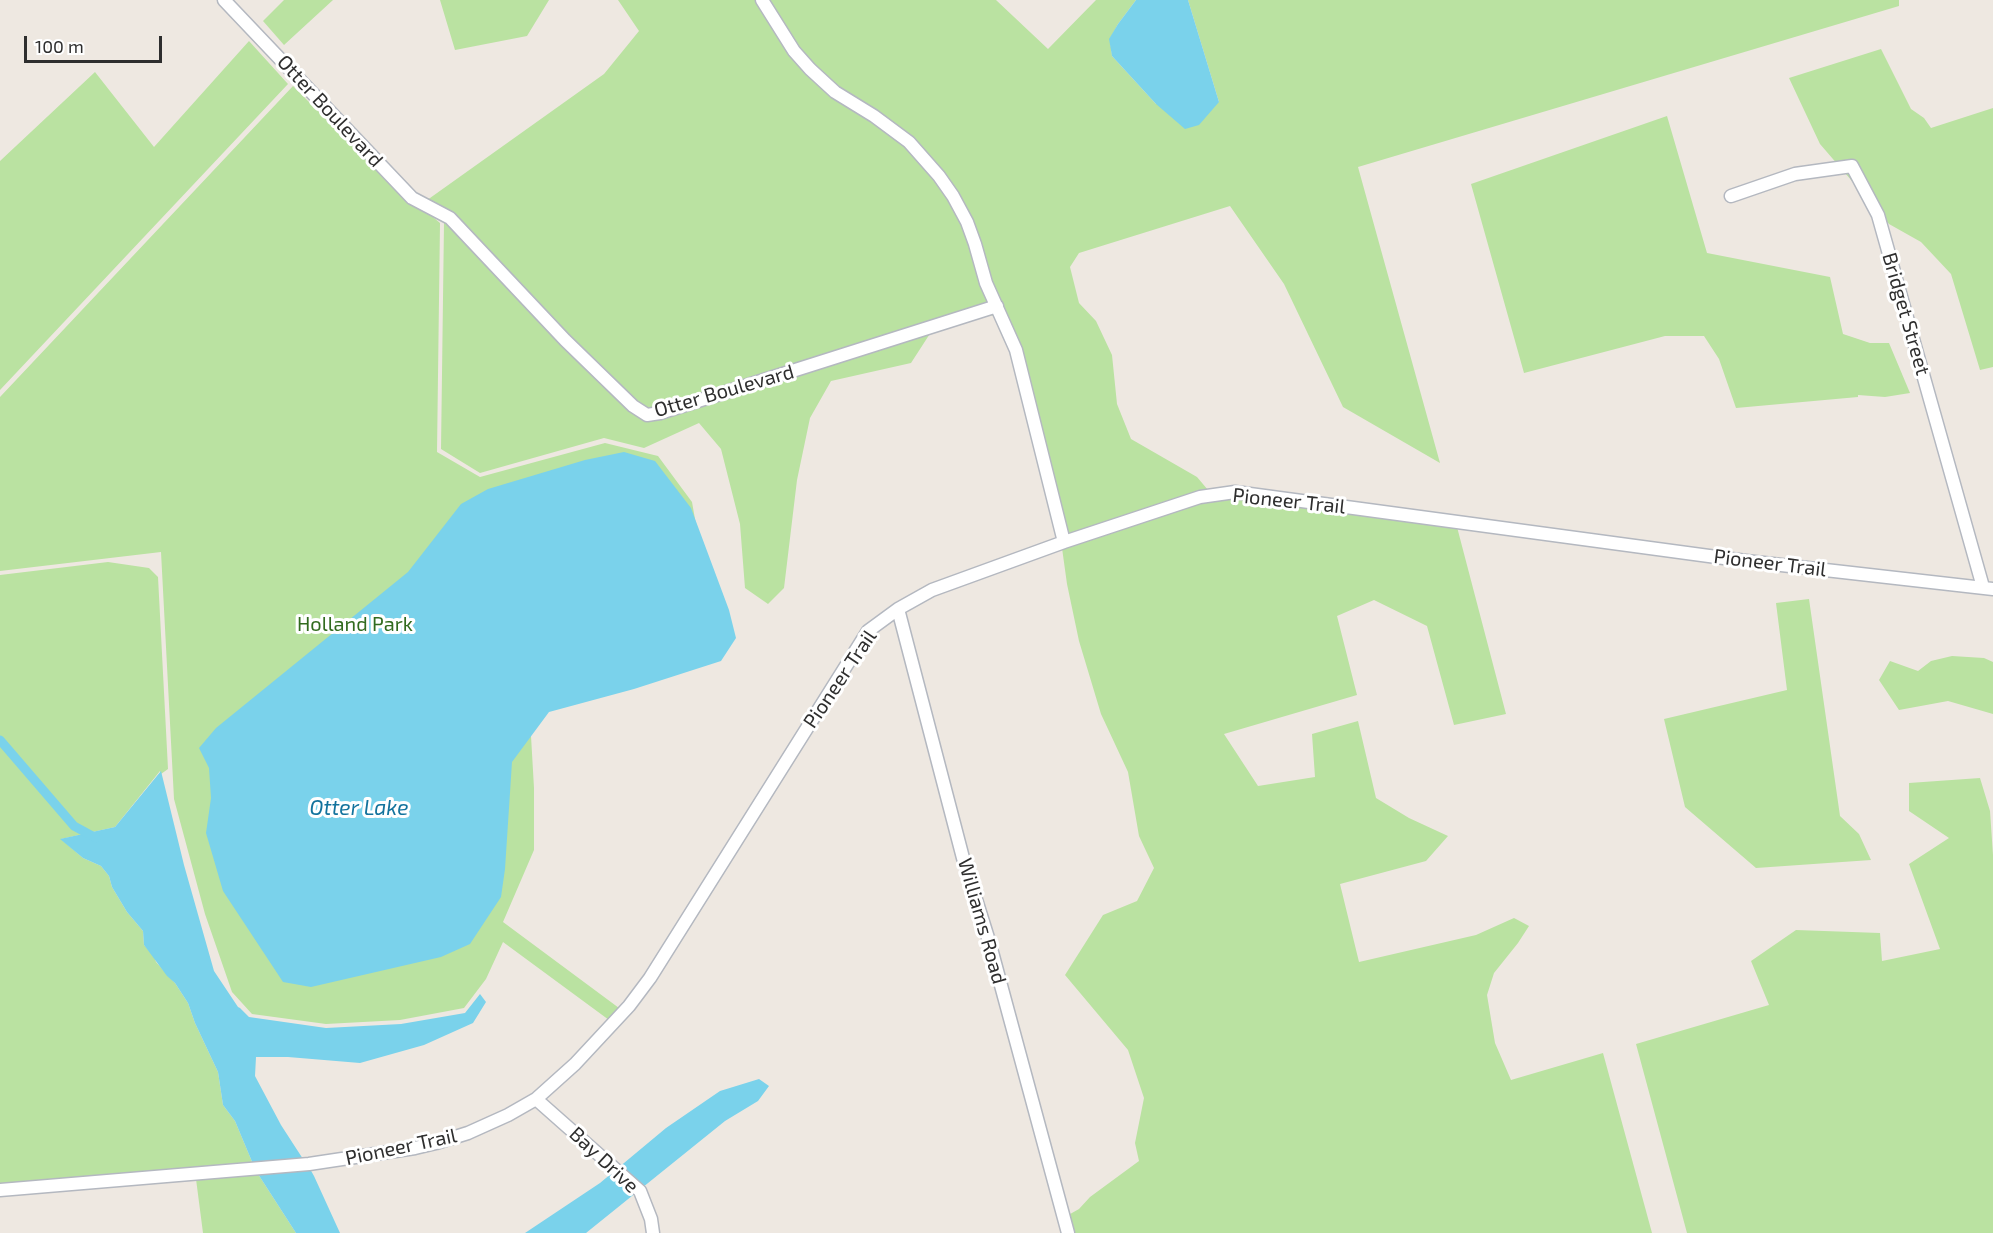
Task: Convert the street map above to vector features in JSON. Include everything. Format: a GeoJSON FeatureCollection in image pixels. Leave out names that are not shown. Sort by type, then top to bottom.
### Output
{"type":"FeatureCollection","features":[{"type":"Feature","properties":{"kind":"street","name":"Otter Boulevard"},"geometry":{"type":"LineString","coordinates":[[224,0],[412,198],[450,218],[566,340],[633,406],[647,415],[660,413],[997,306]]}},
{"type":"Feature","properties":{"kind":"street"},"geometry":{"type":"LineString","coordinates":[[762,0],[794,51],[810,69],[835,92],[903,137],[925,158],[939,176],[967,222],[986,283],[1016,350],[1064,542]]}},
{"type":"Feature","properties":{"kind":"street","name":"Bridget Street"},"geometry":{"type":"LineString","coordinates":[[1731,196],[1795,174],[1852,166],[1878,216],[1988,588]]}},
{"type":"Feature","properties":{"kind":"street","name":"Pioneer Trail"},"geometry":{"type":"LineString","coordinates":[[0,1190],[309,1164],[415,1148],[468,1133],[536,1099],[596,1043],[643,988],[868,631],[898,609],[932,590],[1064,542],[1200,497],[1235,492],[1746,561],[1988,588]]}},
{"type":"Feature","properties":{"kind":"street","name":"Williams Road"},"geometry":{"type":"LineString","coordinates":[[898,609],[963,858],[989,941],[1068,1233]]}},
{"type":"Feature","properties":{"kind":"street","name":"Bay Drive"},"geometry":{"type":"LineString","coordinates":[[536,1099],[640,1191],[651,1219],[653,1233]]}},
{"type":"Feature","properties":{"kind":"green space"},"geometry":{"type":"Polygon","coordinates":[[[284,0],[333,0],[284,45],[263,21],[284,0]]]}},
{"type":"Feature","properties":{"kind":"green space"},"geometry":{"type":"Polygon","coordinates":[[[440,0],[549,0],[527,36],[455,50],[440,0]]]}},
{"type":"Feature","properties":{"kind":"green space"},"geometry":{"type":"Polygon","coordinates":[[[618,0],[757,0],[790,55],[906,146],[921,161],[949,199],[962,224],[996,316],[979,314],[933,329],[911,363],[831,381],[810,418],[797,480],[784,588],[768,604],[745,588],[740,524],[721,449],[699,423],[644,448],[604,438],[480,473],[441,449],[444,223],[423,203],[604,74],[639,31],[618,0]]]}},
{"type":"Feature","properties":{"kind":"green space"},"geometry":{"type":"Polygon","coordinates":[[[767,0],[996,0],[1048,49],[1096,0],[1136,0],[1110,39],[1112,56],[1156,104],[1219,102],[1188,0],[1899,0],[1899,6],[1358,167],[1440,463],[1343,407],[1284,284],[1230,206],[1079,253],[1070,267],[1079,303],[1096,321],[1112,355],[1117,404],[1131,439],[1197,477],[1208,490],[1067,535],[1021,349],[943,172],[912,138],[838,87],[813,65],[797,48],[767,0]]]}},
{"type":"Feature","properties":{"kind":"green space"},"geometry":{"type":"Polygon","coordinates":[[[249,41],[288,84],[0,390],[0,161],[95,72],[154,147],[249,41]]]}},
{"type":"Feature","properties":{"kind":"green space"},"geometry":{"type":"Polygon","coordinates":[[[1881,49],[1911,109],[1924,118],[1931,128],[1993,108],[1993,367],[1980,370],[1951,274],[1921,242],[1889,224],[1820,144],[1789,78],[1881,49]]]}},
{"type":"Feature","properties":{"kind":"green space","name":"Holland Park"},"geometry":{"type":"Polygon","coordinates":[[[293,86],[374,167],[440,223],[437,452],[480,477],[605,443],[658,456],[692,502],[717,644],[529,701],[534,788],[534,850],[503,922],[619,1008],[609,1020],[503,942],[486,979],[464,1008],[400,1020],[326,1024],[252,1014],[232,992],[205,914],[174,799],[161,552],[0,571],[0,397],[293,86]]]}},
{"type":"Feature","properties":{"kind":"green space"},"geometry":{"type":"Polygon","coordinates":[[[1667,116],[1707,253],[1830,277],[1843,334],[1870,343],[1889,343],[1910,393],[1885,397],[1858,395],[1858,397],[1736,408],[1719,359],[1704,336],[1665,336],[1524,373],[1471,184],[1667,116]]]}},
{"type":"Feature","properties":{"kind":"green space"},"geometry":{"type":"Polygon","coordinates":[[[1235,497],[1457,527],[1506,714],[1454,725],[1427,626],[1374,600],[1337,616],[1357,695],[1224,734],[1258,786],[1315,777],[1312,734],[1358,721],[1376,798],[1409,818],[1448,836],[1426,861],[1340,884],[1359,962],[1476,935],[1514,918],[1529,926],[1494,973],[1487,995],[1495,1043],[1511,1080],[1603,1053],[1652,1233],[1067,1233],[1063,1218],[1079,1209],[1090,1197],[1139,1161],[1135,1143],[1144,1098],[1128,1050],[1065,975],[1103,915],[1137,901],[1154,868],[1139,836],[1128,772],[1101,714],[1079,641],[1062,548],[1202,502],[1235,497]]]}},
{"type":"Feature","properties":{"kind":"green space"},"geometry":{"type":"Polygon","coordinates":[[[108,562],[149,568],[158,577],[168,769],[161,774],[160,771],[115,827],[61,839],[83,858],[101,866],[109,876],[112,887],[127,912],[143,931],[144,945],[188,1003],[218,1072],[223,1105],[235,1121],[253,1164],[0,1185],[0,575],[108,562]]]}},
{"type":"Feature","properties":{"kind":"green space"},"geometry":{"type":"Polygon","coordinates":[[[1809,599],[1840,816],[1859,834],[1871,860],[1756,868],[1685,807],[1664,719],[1787,690],[1776,603],[1809,599]]]}},
{"type":"Feature","properties":{"kind":"green space"},"geometry":{"type":"Polygon","coordinates":[[[1952,656],[1984,658],[1993,662],[1993,714],[1948,701],[1899,710],[1879,680],[1890,661],[1918,671],[1931,661],[1952,656]]]}},
{"type":"Feature","properties":{"kind":"green space"},"geometry":{"type":"Polygon","coordinates":[[[1980,778],[1990,811],[1993,855],[1993,1233],[1687,1233],[1636,1044],[1769,1005],[1751,961],[1796,930],[1880,933],[1882,961],[1940,949],[1909,864],[1949,838],[1909,811],[1909,783],[1980,778]]]}},
{"type":"Feature","properties":{"kind":"green space"},"geometry":{"type":"Polygon","coordinates":[[[258,1174],[296,1233],[203,1233],[196,1179],[258,1174]]]}},
{"type":"Feature","properties":{"kind":"water"},"geometry":{"type":"Polygon","coordinates":[[[1136,0],[1188,0],[1219,102],[1199,125],[1185,129],[1156,104],[1112,56],[1109,39],[1136,0]]]}},
{"type":"Feature","properties":{"kind":"water","name":"Otter Lake"},"geometry":{"type":"Polygon","coordinates":[[[624,452],[655,461],[691,508],[729,610],[736,638],[721,661],[634,689],[549,712],[512,762],[501,897],[470,944],[441,957],[311,987],[283,982],[223,891],[206,833],[211,798],[209,768],[199,748],[216,728],[408,572],[461,504],[488,489],[585,460],[624,452]]]}},
{"type":"Feature","properties":{"kind":"water"},"geometry":{"type":"Polygon","coordinates":[[[161,771],[184,865],[214,971],[238,1007],[249,1017],[326,1028],[401,1024],[465,1013],[480,994],[486,1002],[473,1023],[424,1045],[360,1063],[288,1057],[256,1057],[255,1076],[281,1125],[303,1159],[253,1164],[235,1121],[223,1105],[218,1072],[188,1003],[144,945],[143,931],[127,912],[112,887],[109,876],[101,866],[83,858],[60,839],[115,827],[161,771]]]}},
{"type":"Feature","properties":{"kind":"water"},"geometry":{"type":"Polygon","coordinates":[[[759,1079],[769,1086],[758,1101],[725,1121],[586,1233],[525,1233],[600,1183],[666,1128],[720,1091],[759,1079]]]}},
{"type":"Feature","properties":{"kind":"water"},"geometry":{"type":"Polygon","coordinates":[[[310,1169],[340,1233],[296,1233],[258,1174],[310,1169]]]}},
{"type":"Feature","properties":{"kind":"waterway"},"geometry":{"type":"LineString","coordinates":[[0,740],[74,826],[96,838]]}}]}
